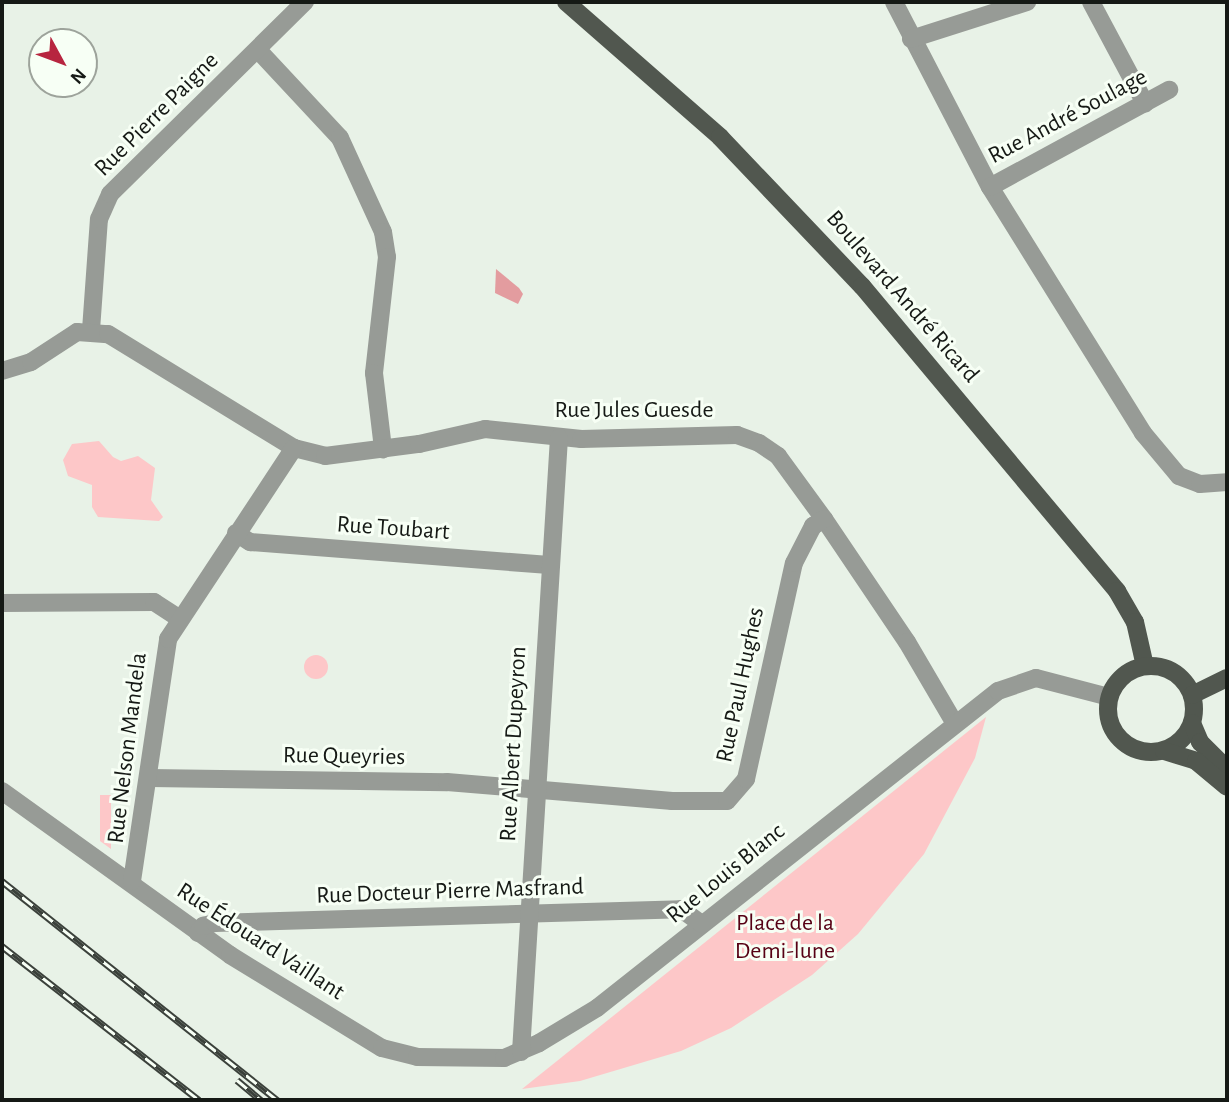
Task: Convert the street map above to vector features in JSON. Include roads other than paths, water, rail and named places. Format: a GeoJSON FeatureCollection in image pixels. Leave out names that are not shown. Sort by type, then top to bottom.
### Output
{"type":"FeatureCollection","features":[{"type":"Feature","properties":{"kind":"main road","name":"Boulevard André Ricard"},"geometry":{"type":"LineString","coordinates":[[566,2],[720,137],[862,286],[1117,591],[1135,622],[1145,666]]}},
{"type":"Feature","properties":{"kind":"main road"},"geometry":{"type":"LineString","coordinates":[[1192,723],[1181,740],[1164,751],[1150,753],[1125,744],[1110,723],[1109,697],[1123,676],[1145,666],[1174,672],[1192,695],[1192,723],[1200,741],[1227,769]]}},
{"type":"Feature","properties":{"kind":"main road"},"geometry":{"type":"LineString","coordinates":[[1192,695],[1227,678]]}},
{"type":"Feature","properties":{"kind":"main road"},"geometry":{"type":"LineString","coordinates":[[1164,751],[1196,761],[1227,787]]}},
{"type":"Feature","properties":{"kind":"street","name":"Rue Pierre Paigne"},"geometry":{"type":"LineString","coordinates":[[91,330],[99,219],[105,202],[306,2]]}},
{"type":"Feature","properties":{"kind":"street"},"geometry":{"type":"LineString","coordinates":[[894,2],[990,187],[1162,460],[1179,475],[1200,484],[1227,482]]}},
{"type":"Feature","properties":{"kind":"street"},"geometry":{"type":"LineString","coordinates":[[911,39],[1023,2]]}},
{"type":"Feature","properties":{"kind":"street"},"geometry":{"type":"LineString","coordinates":[[1091,2],[1145,103]]}},
{"type":"Feature","properties":{"kind":"street"},"geometry":{"type":"LineString","coordinates":[[258,50],[340,138],[383,232],[387,257],[374,373],[383,449]]}},
{"type":"Feature","properties":{"kind":"street","name":"Rue André Soulage"},"geometry":{"type":"LineString","coordinates":[[990,187],[1169,90]]}},
{"type":"Feature","properties":{"kind":"street"},"geometry":{"type":"LineString","coordinates":[[2,371],[31,362],[60,339],[91,330]]}},
{"type":"Feature","properties":{"kind":"street","name":"Rue Jules Guesde"},"geometry":{"type":"LineString","coordinates":[[91,330],[123,340],[294,448],[325,456],[383,449],[485,429],[559,438],[737,435],[778,456],[907,642],[954,722]]}},
{"type":"Feature","properties":{"kind":"street","name":"Rue Albert Dupeyron"},"geometry":{"type":"LineString","coordinates":[[521,1052],[549,565],[559,438]]}},
{"type":"Feature","properties":{"kind":"street","name":"Rue Nelson Mandela"},"geometry":{"type":"LineString","coordinates":[[132,881],[150,778],[163,653],[179,618],[294,448]]}},
{"type":"Feature","properties":{"kind":"street","name":"Rue Paul Hughes"},"geometry":{"type":"LineString","coordinates":[[537,791],[718,804],[735,796],[746,779],[794,563],[813,526],[824,519]]}},
{"type":"Feature","properties":{"kind":"street","name":"Rue Toubart"},"geometry":{"type":"LineString","coordinates":[[236,533],[250,542],[549,565]]}},
{"type":"Feature","properties":{"kind":"street"},"geometry":{"type":"LineString","coordinates":[[2,603],[154,602],[179,618]]}},
{"type":"Feature","properties":{"kind":"street"},"geometry":{"type":"LineString","coordinates":[[954,722],[998,691],[1036,678],[1109,697]]}},
{"type":"Feature","properties":{"kind":"street","name":"Rue Louis Blanc"},"geometry":{"type":"LineString","coordinates":[[521,1052],[597,1008],[954,722]]}},
{"type":"Feature","properties":{"kind":"street","name":"Rue Queyries"},"geometry":{"type":"LineString","coordinates":[[150,778],[447,782],[537,791]]}},
{"type":"Feature","properties":{"kind":"street","name":"Rue Édouard Vaillant"},"geometry":{"type":"LineString","coordinates":[[2,791],[132,881],[138,893],[198,933],[398,1055],[504,1058],[521,1052]]}},
{"type":"Feature","properties":{"kind":"street","name":"Rue Docteur Pierre Masfrand"},"geometry":{"type":"LineString","coordinates":[[198,933],[203,926],[215,923],[681,909],[702,924]]}},
{"type":"Feature","properties":{"kind":"railway"},"geometry":{"type":"LineString","coordinates":[[2,881],[277,1100]]}},
{"type":"Feature","properties":{"kind":"railway"},"geometry":{"type":"LineString","coordinates":[[2,946],[199,1100]]}},
{"type":"Feature","properties":{"kind":"railway"},"geometry":{"type":"LineString","coordinates":[[237,1080],[261,1100]]}},
{"type":"Feature","properties":{"kind":"park label","name":"Place de la Demi-lune"},"geometry":{"type":"Point","coordinates":[785,938]}}]}
